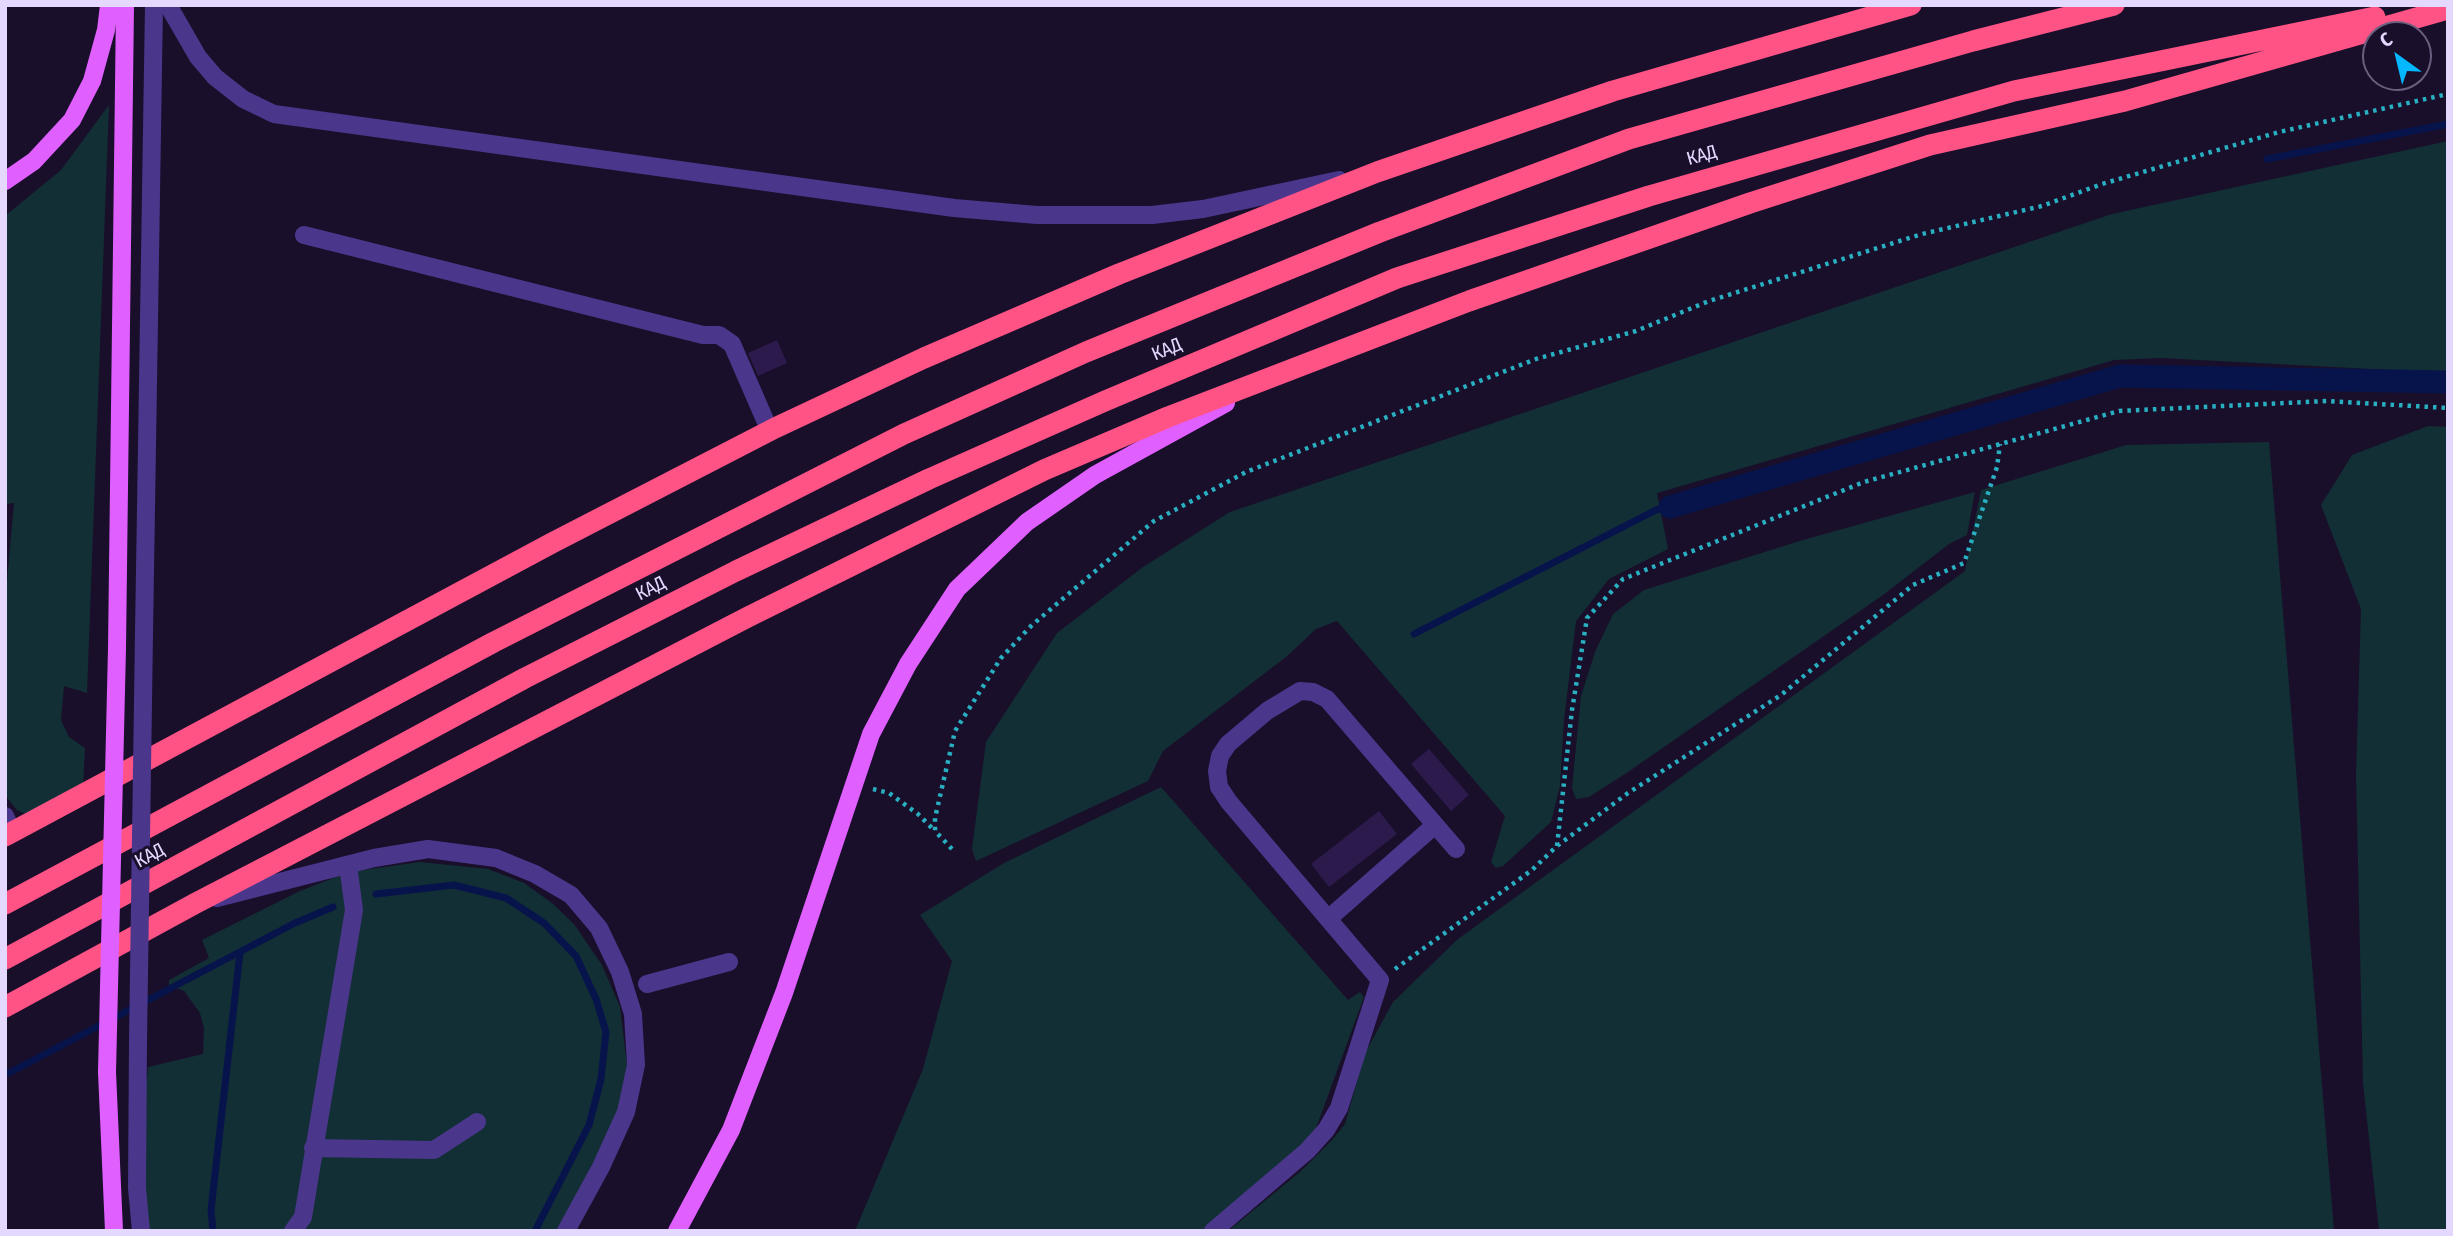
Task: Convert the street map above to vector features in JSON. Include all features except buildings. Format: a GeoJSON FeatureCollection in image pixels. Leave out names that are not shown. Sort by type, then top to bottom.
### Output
{"type":"FeatureCollection","features":[{"type":"Feature","properties":{"kind":"highway"},"geometry":{"type":"LineString","coordinates":[[7,826],[775,428],[985,332],[1268,214],[1377,172],[1613,91],[1911,5]]}},
{"type":"Feature","properties":{"kind":"highway","name":"КАД"},"geometry":{"type":"LineString","coordinates":[[5,904],[506,635],[904,434],[1086,352],[1380,232],[1629,139],[1973,41],[2114,5]]}},
{"type":"Feature","properties":{"kind":"highway","name":"КАД"},"geometry":{"type":"LineString","coordinates":[[5,958],[525,678],[736,572],[929,479],[1105,401],[1397,278],[1649,195],[2002,94],[2431,5]]}},
{"type":"Feature","properties":{"kind":"highway"},"geometry":{"type":"LineString","coordinates":[[5,1007],[196,903],[618,683],[1044,470],[1287,370],[1597,255],[1930,145],[2125,101],[2448,9]]}},
{"type":"Feature","properties":{"kind":"main road"},"geometry":{"type":"LineString","coordinates":[[5,181],[34,161],[72,120],[92,81],[106,30],[109,5]]}},
{"type":"Feature","properties":{"kind":"main road"},"geometry":{"type":"LineString","coordinates":[[114,1231],[107,1072],[117,649],[125,5]]}},
{"type":"Feature","properties":{"kind":"main road"},"geometry":{"type":"LineString","coordinates":[[677,1231],[736,1118],[784,993],[871,734],[908,664],[957,589],[1027,522],[1095,475],[1287,370]]}},
{"type":"Feature","properties":{"kind":"street"},"geometry":{"type":"LineString","coordinates":[[141,1231],[137,1188],[138,1041],[154,5]]}},
{"type":"Feature","properties":{"kind":"street"},"geometry":{"type":"LineString","coordinates":[[168,5],[191,47],[215,77],[243,99],[274,114],[927,204],[1037,215],[1152,215],[1203,209],[1377,172]]}},
{"type":"Feature","properties":{"kind":"street"},"geometry":{"type":"LineString","coordinates":[[304,235],[703,335],[719,335],[732,344],[765,421]]}},
{"type":"Feature","properties":{"kind":"street"},"geometry":{"type":"LineString","coordinates":[[1213,1231],[1307,1151],[1326,1130],[1339,1108],[1380,980],[1219,787],[1217,771],[1220,756],[1242,731],[1284,700],[1300,691],[1313,692],[1327,699],[1456,849]]}},
{"type":"Feature","properties":{"kind":"street"},"geometry":{"type":"LineString","coordinates":[[1328,919],[1435,825]]}},
{"type":"Feature","properties":{"kind":"street"},"geometry":{"type":"LineString","coordinates":[[196,903],[374,858],[428,849],[496,858],[535,874],[571,895],[599,928],[620,972],[632,1014],[636,1065],[626,1112],[601,1167],[566,1231]]}},
{"type":"Feature","properties":{"kind":"street"},"geometry":{"type":"LineString","coordinates":[[293,1231],[303,1216],[354,910],[349,872]]}},
{"type":"Feature","properties":{"kind":"street"},"geometry":{"type":"LineString","coordinates":[[647,984],[729,961]]}},
{"type":"Feature","properties":{"kind":"street"},"geometry":{"type":"LineString","coordinates":[[313,1148],[434,1150],[477,1122]]}},
{"type":"Feature","properties":{"kind":"path"},"geometry":{"type":"LineString","coordinates":[[935,831],[935,818],[955,730],[1001,658],[1031,626],[1154,520],[1246,472],[1536,359],[1636,331],[1709,301],[1922,234],[2042,205],[2102,184],[2279,132],[2448,94]]}},
{"type":"Feature","properties":{"kind":"path"},"geometry":{"type":"LineString","coordinates":[[1557,846],[1572,710],[1587,618],[1623,579],[1864,482],[2119,411],[2327,401],[2448,408]]}},
{"type":"Feature","properties":{"kind":"path"},"geometry":{"type":"LineString","coordinates":[[1380,980],[1532,870],[1557,846],[1628,793],[1781,695],[1913,585],[1964,563],[1997,467],[2000,444]]}},
{"type":"Feature","properties":{"kind":"path"},"geometry":{"type":"LineString","coordinates":[[873,789],[889,793],[918,814],[952,849]]}},
{"type":"Feature","properties":{"kind":"green space"},"geometry":{"type":"Polygon","coordinates":[[[109,105],[87,693],[64,686],[61,720],[69,737],[85,748],[83,787],[28,815],[17,810],[5,795],[5,604],[14,503],[5,504],[5,216],[61,170],[109,105]]]}},
{"type":"Feature","properties":{"kind":"green space"},"geometry":{"type":"Polygon","coordinates":[[[2448,141],[2448,373],[2161,358],[2114,360],[1657,493],[1668,549],[1609,579],[1576,621],[1564,720],[1560,786],[1551,822],[1503,866],[1496,868],[1491,862],[1505,816],[1337,621],[1316,629],[1286,657],[1163,751],[1148,781],[976,861],[972,849],[986,742],[1057,633],[1143,567],[1230,512],[2112,214],[2448,141]]]}},
{"type":"Feature","properties":{"kind":"green space"},"geometry":{"type":"Polygon","coordinates":[[[2428,426],[2448,427],[2448,1231],[2379,1231],[2363,1083],[2356,775],[2361,609],[2321,505],[2352,455],[2428,426]]]}},
{"type":"Feature","properties":{"kind":"green space"},"geometry":{"type":"Polygon","coordinates":[[[2269,442],[2334,1231],[1228,1231],[1301,1171],[1345,1124],[1365,1053],[1393,1002],[1458,939],[1965,571],[1981,490],[2126,445],[2269,442]]]}},
{"type":"Feature","properties":{"kind":"green space"},"geometry":{"type":"Polygon","coordinates":[[[1975,492],[1967,535],[1949,544],[1883,595],[1628,772],[1589,797],[1576,799],[1572,788],[1581,696],[1595,652],[1613,614],[1644,590],[1803,540],[1975,492]]]}},
{"type":"Feature","properties":{"kind":"green space"},"geometry":{"type":"Polygon","coordinates":[[[1161,787],[1348,1000],[1360,992],[1364,997],[1315,1131],[1305,1144],[1203,1231],[855,1231],[923,1069],[952,961],[920,915],[1004,863],[1161,787]]]}},
{"type":"Feature","properties":{"kind":"green space"},"geometry":{"type":"Polygon","coordinates":[[[420,862],[488,869],[524,883],[552,903],[574,924],[602,965],[620,1007],[627,1065],[617,1115],[606,1143],[560,1231],[147,1231],[143,1183],[148,1067],[203,1054],[204,1028],[200,1013],[184,991],[169,985],[169,980],[209,958],[202,940],[300,891],[349,872],[420,862]]]}},
{"type":"Feature","properties":{"kind":"waterway"},"geometry":{"type":"LineString","coordinates":[[2267,159],[2448,124]]}},
{"type":"Feature","properties":{"kind":"waterway"},"geometry":{"type":"LineString","coordinates":[[1670,507],[2120,376],[2448,382]]}},
{"type":"Feature","properties":{"kind":"waterway"},"geometry":{"type":"LineString","coordinates":[[1414,634],[1656,510],[1670,507]]}},
{"type":"Feature","properties":{"kind":"waterway"},"geometry":{"type":"LineString","coordinates":[[376,894],[454,885],[506,898],[544,923],[576,956],[596,999],[606,1032],[601,1079],[589,1125],[535,1231]]}},
{"type":"Feature","properties":{"kind":"waterway"},"geometry":{"type":"LineString","coordinates":[[5,1075],[295,923],[333,907]]}},
{"type":"Feature","properties":{"kind":"waterway"},"geometry":{"type":"LineString","coordinates":[[213,1231],[211,1210],[240,952]]}}]}
